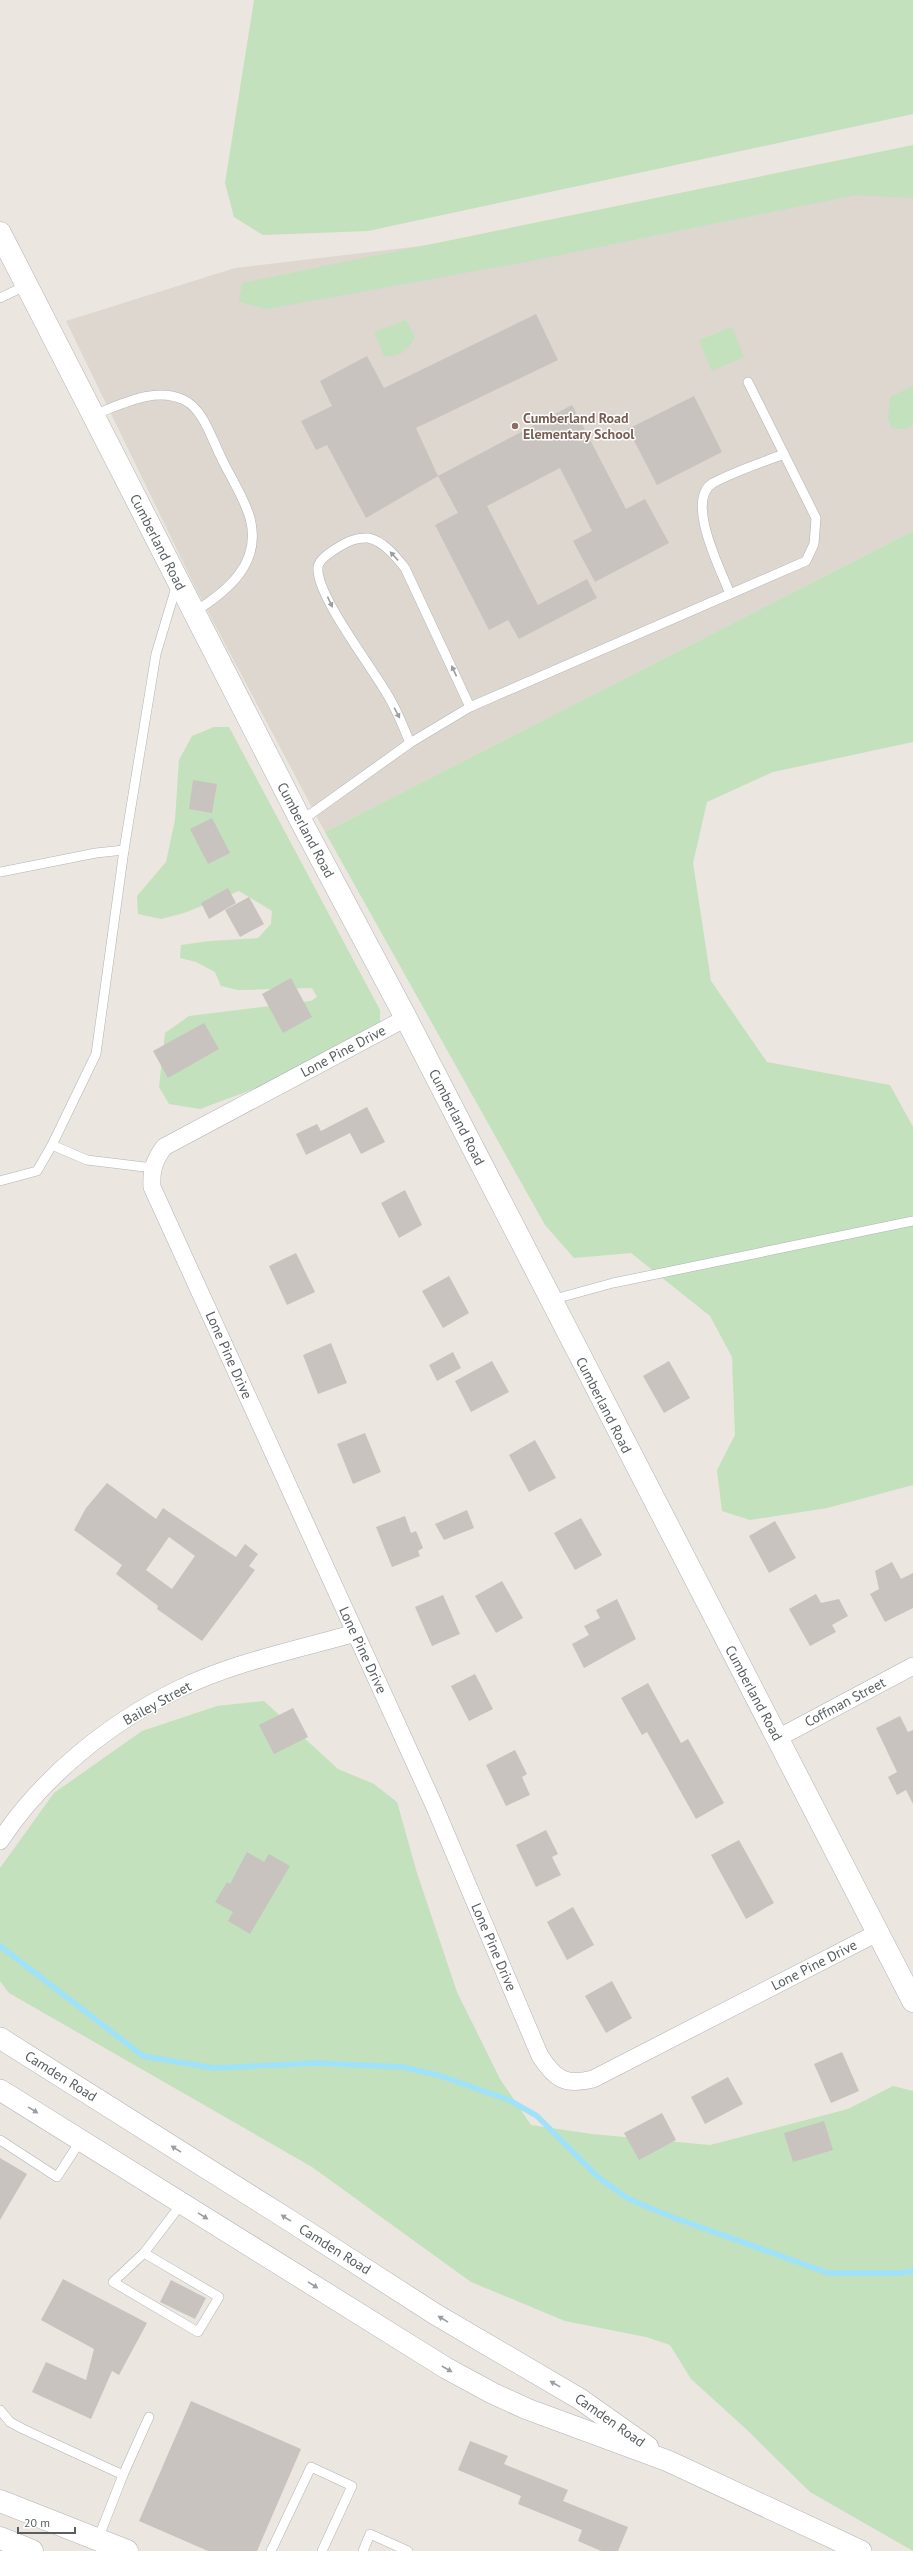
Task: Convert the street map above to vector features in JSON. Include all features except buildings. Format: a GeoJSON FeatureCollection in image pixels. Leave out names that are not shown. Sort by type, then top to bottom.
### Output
{"type":"FeatureCollection","features":[{"type":"Feature","properties":{"kind":"main road","name":"Cumberland Road"},"geometry":{"type":"LineString","coordinates":[[0,233],[301,821],[406,1018],[913,2001]]}},
{"type":"Feature","properties":{"kind":"main road"},"geometry":{"type":"LineString","coordinates":[[0,2501],[127,2551]]}},
{"type":"Feature","properties":{"kind":"main road"},"geometry":{"type":"LineString","coordinates":[[0,2538],[32,2551]]}},
{"type":"Feature","properties":{"kind":"street","name":"Lone Pine Drive"},"geometry":{"type":"LineString","coordinates":[[406,1018],[164,1147],[154,1161],[152,1187],[433,1803],[540,2056],[558,2078],[577,2084],[593,2079],[877,1933]]}},
{"type":"Feature","properties":{"kind":"street","name":"Bailey Street"},"geometry":{"type":"LineString","coordinates":[[0,1841],[37,1796],[77,1756],[125,1720],[179,1689],[218,1673],[355,1633]]}},
{"type":"Feature","properties":{"kind":"street","name":"Coffman Street"},"geometry":{"type":"LineString","coordinates":[[778,1738],[913,1666]]}},
{"type":"Feature","properties":{"kind":"street","name":"Camden Road"},"geometry":{"type":"LineString","coordinates":[[0,2038],[319,2238],[435,2314],[580,2398],[668,2461]]}},
{"type":"Feature","properties":{"kind":"street","name":"Camden Road"},"geometry":{"type":"LineString","coordinates":[[0,2090],[446,2368],[492,2393],[557,2421],[668,2461],[861,2551]]}},
{"type":"Feature","properties":{"kind":"lane"},"geometry":{"type":"LineString","coordinates":[[0,298],[27,286]]}},
{"type":"Feature","properties":{"kind":"lane"},"geometry":{"type":"LineString","coordinates":[[301,821],[410,743],[470,706],[806,561],[814,544],[816,518],[748,382]]}},
{"type":"Feature","properties":{"kind":"lane"},"geometry":{"type":"LineString","coordinates":[[93,415],[156,394],[184,400],[201,416],[250,517],[253,536],[243,571],[221,595],[194,612]]}},
{"type":"Feature","properties":{"kind":"lane"},"geometry":{"type":"LineString","coordinates":[[730,594],[703,524],[704,495],[712,484],[784,454]]}},
{"type":"Feature","properties":{"kind":"lane"},"geometry":{"type":"LineString","coordinates":[[410,743],[400,718],[387,693],[335,613],[325,592],[318,565],[343,544],[362,537],[371,539],[393,553],[405,568],[470,706]]}},
{"type":"Feature","properties":{"kind":"lane"},"geometry":{"type":"LineString","coordinates":[[0,1181],[37,1171],[52,1145],[96,1054],[124,850],[156,654],[178,580]]}},
{"type":"Feature","properties":{"kind":"lane"},"geometry":{"type":"LineString","coordinates":[[0,872],[96,853],[124,850]]}},
{"type":"Feature","properties":{"kind":"lane"},"geometry":{"type":"LineString","coordinates":[[52,1145],[87,1160],[153,1168]]}},
{"type":"Feature","properties":{"kind":"lane"},"geometry":{"type":"LineString","coordinates":[[551,1300],[613,1283],[913,1221]]}},
{"type":"Feature","properties":{"kind":"lane"},"geometry":{"type":"LineString","coordinates":[[0,2140],[58,2177],[81,2140]]}},
{"type":"Feature","properties":{"kind":"lane"},"geometry":{"type":"LineString","coordinates":[[144,2253],[219,2297],[198,2332],[113,2282],[144,2253],[182,2203]]}},
{"type":"Feature","properties":{"kind":"lane"},"geometry":{"type":"LineString","coordinates":[[0,2410],[10,2422],[23,2429],[123,2475]]}},
{"type":"Feature","properties":{"kind":"lane"},"geometry":{"type":"LineString","coordinates":[[98,2539],[123,2475],[149,2417]]}},
{"type":"Feature","properties":{"kind":"lane"},"geometry":{"type":"LineString","coordinates":[[271,2551],[311,2467],[352,2486],[322,2551]]}},
{"type":"Feature","properties":{"kind":"lane"},"geometry":{"type":"LineString","coordinates":[[363,2551],[370,2534],[408,2551]]}},
{"type":"Feature","properties":{"kind":"shaded area","name":"Cumberland Road Elementary School"},"geometry":{"type":"Polygon","coordinates":[[[913,188],[913,531],[325,832],[199,595],[66,321],[235,268],[913,188]]]}},
{"type":"Feature","properties":{"kind":"green space"},"geometry":{"type":"Polygon","coordinates":[[[254,0],[913,0],[913,114],[368,231],[263,235],[234,217],[225,183],[254,0]]]}},
{"type":"Feature","properties":{"kind":"green space"},"geometry":{"type":"Polygon","coordinates":[[[913,145],[913,198],[856,195],[520,263],[267,309],[239,302],[242,283],[913,145]]]}},
{"type":"Feature","properties":{"kind":"green space"},"geometry":{"type":"Polygon","coordinates":[[[406,320],[415,337],[413,341],[402,352],[394,356],[384,356],[374,332],[406,320]]]}},
{"type":"Feature","properties":{"kind":"green space"},"geometry":{"type":"Polygon","coordinates":[[[732,327],[744,357],[712,371],[699,340],[732,327]]]}},
{"type":"Feature","properties":{"kind":"green space"},"geometry":{"type":"Polygon","coordinates":[[[913,386],[913,425],[904,429],[892,428],[888,419],[890,397],[913,386]]]}},
{"type":"Feature","properties":{"kind":"green space"},"geometry":{"type":"Polygon","coordinates":[[[913,531],[913,742],[773,772],[707,802],[693,863],[711,981],[767,1062],[890,1085],[913,1127],[913,1485],[827,1508],[750,1520],[722,1511],[717,1470],[735,1435],[732,1357],[710,1316],[631,1253],[574,1258],[545,1225],[325,832],[913,531]]]}},
{"type":"Feature","properties":{"kind":"green space"},"geometry":{"type":"Polygon","coordinates":[[[214,727],[229,727],[380,1010],[380,1022],[257,1088],[200,1109],[169,1104],[159,1087],[165,1033],[189,1016],[311,1001],[317,997],[312,988],[238,990],[221,986],[215,972],[196,962],[180,958],[181,945],[210,941],[258,938],[271,924],[272,911],[239,891],[184,913],[161,919],[138,914],[137,896],[166,862],[175,820],[179,760],[192,736],[214,727]]]}},
{"type":"Feature","properties":{"kind":"green space"},"geometry":{"type":"Polygon","coordinates":[[[264,1701],[338,1769],[374,1784],[397,1802],[417,1873],[457,1992],[500,2079],[531,2125],[592,2134],[710,2145],[848,2109],[893,2086],[913,2091],[913,2551],[810,2492],[745,2428],[691,2379],[670,2345],[646,2337],[565,2321],[471,2282],[312,2167],[9,1993],[0,1981],[0,1868],[54,1793],[142,1731],[217,1706],[264,1701]]]}},
{"type":"Feature","properties":{"kind":"waterway"},"geometry":{"type":"LineString","coordinates":[[0,1946],[143,2056],[214,2068],[317,2063],[403,2067],[438,2075],[509,2100],[537,2116],[598,2177],[627,2198],[664,2214],[828,2273],[902,2273],[913,2271]]}},
{"type":"Feature","properties":{"kind":"place","name":"Cumberland Road Elementary School"},"geometry":{"type":"Point","coordinates":[515,426]}}]}
